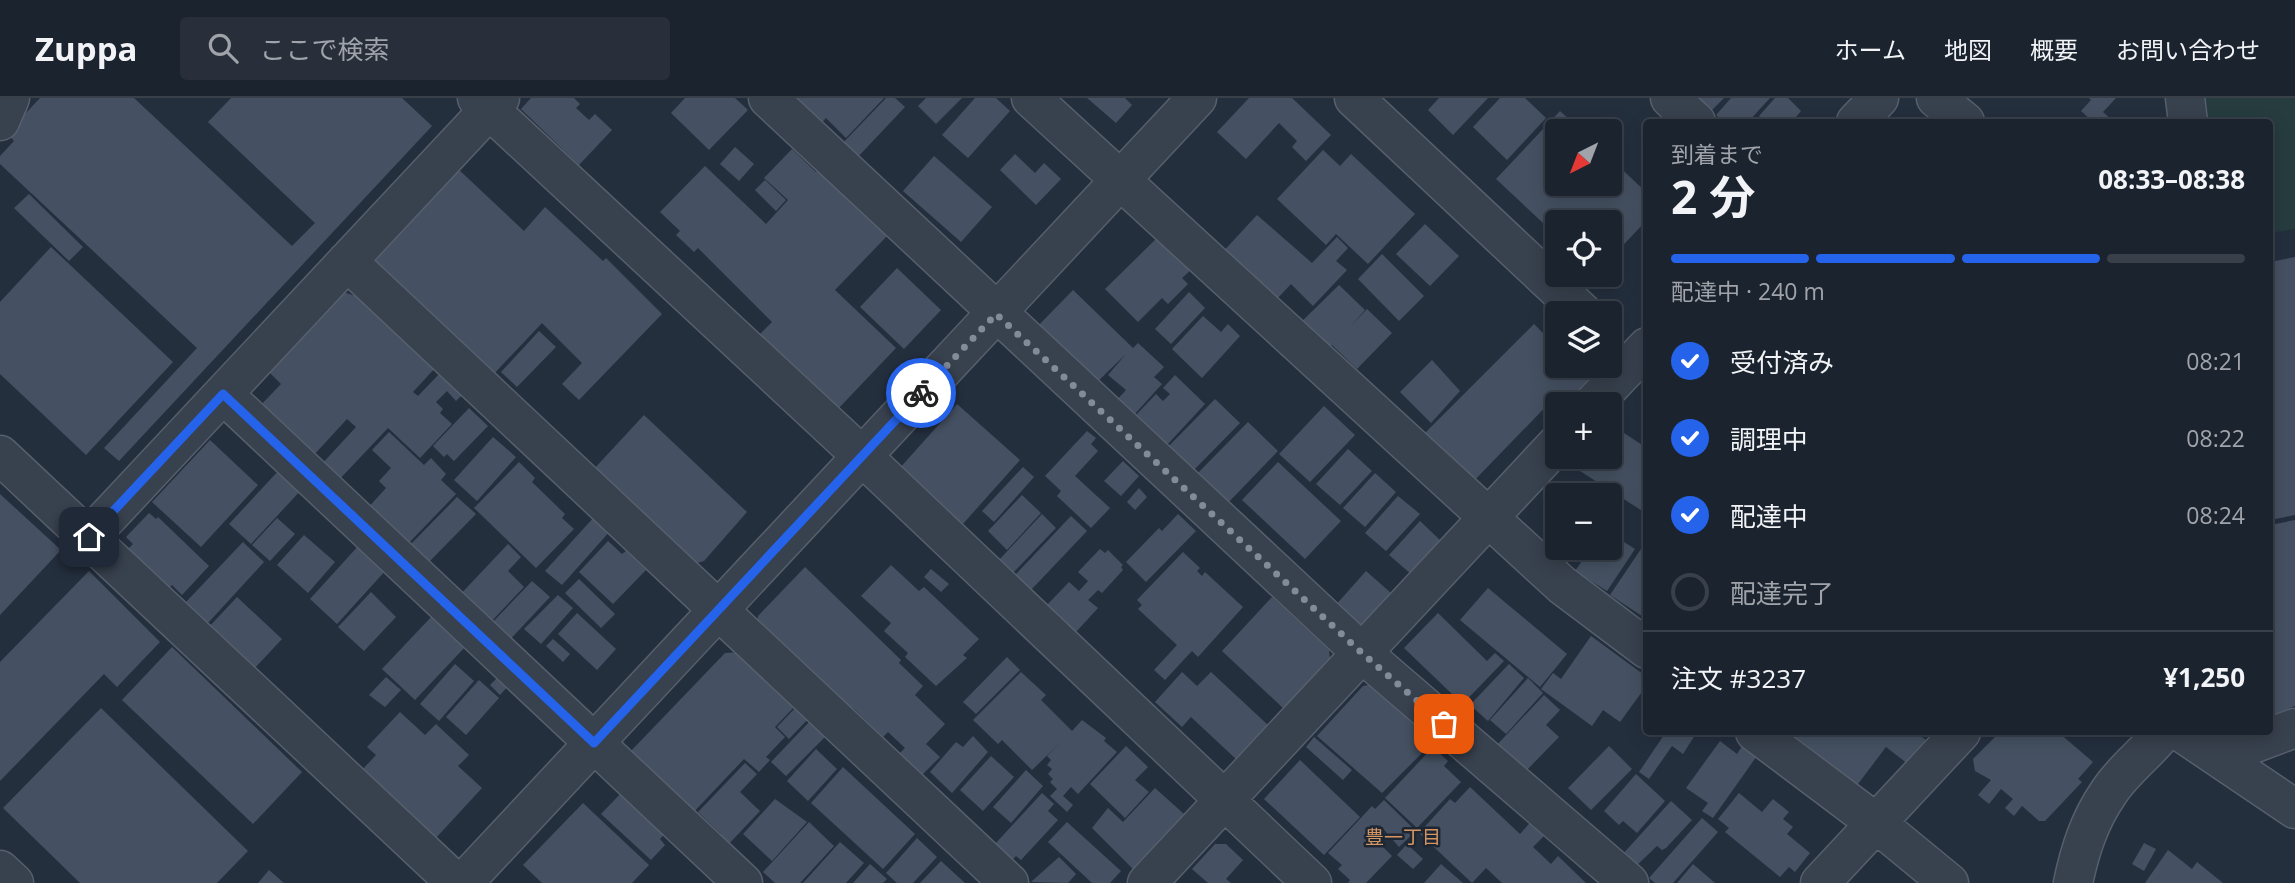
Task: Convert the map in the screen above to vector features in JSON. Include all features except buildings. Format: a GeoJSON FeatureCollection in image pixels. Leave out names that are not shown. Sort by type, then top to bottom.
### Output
{"type":"FeatureCollection","features":[{"type":"Feature","properties":{"kind":"street"},"geometry":{"type":"LineString","coordinates":[[0,121],[10,98]]}},
{"type":"Feature","properties":{"kind":"street"},"geometry":{"type":"LineString","coordinates":[[768,98],[996,314],[1362,653],[1629,883]]}},
{"type":"Feature","properties":{"kind":"street"},"geometry":{"type":"LineString","coordinates":[[1031,98],[1562,585],[1643,646]]}},
{"type":"Feature","properties":{"kind":"street"},"geometry":{"type":"LineString","coordinates":[[463,883],[1197,98]]}},
{"type":"Feature","properties":{"kind":"street"},"geometry":{"type":"LineString","coordinates":[[1354,98],[1570,301]]}},
{"type":"Feature","properties":{"kind":"street"},"geometry":{"type":"LineString","coordinates":[[1670,98],[1693,119]]}},
{"type":"Feature","properties":{"kind":"street"},"geometry":{"type":"LineString","coordinates":[[1859,119],[1879,98]]}},
{"type":"Feature","properties":{"kind":"street"},"geometry":{"type":"LineString","coordinates":[[1936,98],[1961,119]]}},
{"type":"Feature","properties":{"kind":"street"},"geometry":{"type":"LineString","coordinates":[[2185,98],[2188,119]]}},
{"type":"Feature","properties":{"kind":"street"},"geometry":{"type":"LineString","coordinates":[[89,537],[347,261],[489,102],[1312,883]]}},
{"type":"Feature","properties":{"kind":"street"},"geometry":{"type":"LineString","coordinates":[[347,261],[1009,883]]}},
{"type":"Feature","properties":{"kind":"street"},"geometry":{"type":"LineString","coordinates":[[1603,392],[1634,355]]}},
{"type":"Feature","properties":{"kind":"street"},"geometry":{"type":"LineString","coordinates":[[223,394],[743,883]]}},
{"type":"Feature","properties":{"kind":"street"},"geometry":{"type":"LineString","coordinates":[[0,455],[456,883]]}},
{"type":"Feature","properties":{"kind":"street"},"geometry":{"type":"LineString","coordinates":[[1147,883],[1545,457]]}},
{"type":"Feature","properties":{"kind":"street"},"geometry":{"type":"LineString","coordinates":[[2218,757],[2295,728]]}},
{"type":"Feature","properties":{"kind":"street"},"geometry":{"type":"LineString","coordinates":[[1759,735],[1876,823],[1949,883]]}},
{"type":"Feature","properties":{"kind":"street"},"geometry":{"type":"LineString","coordinates":[[1820,883],[1958,735]]}},
{"type":"Feature","properties":{"kind":"street"},"geometry":{"type":"LineString","coordinates":[[2073,883],[2083,839],[2110,791],[2161,735]]}},
{"type":"Feature","properties":{"kind":"street"},"geometry":{"type":"LineString","coordinates":[[2185,735],[2295,809]]}},
{"type":"Feature","properties":{"kind":"street"},"geometry":{"type":"LineString","coordinates":[[0,870],[13,883]]}},
{"type":"Feature","properties":{"kind":"green space"},"geometry":{"type":"Polygon","coordinates":[[[2202,98],[2295,98],[2295,229],[2273,233],[2273,119],[2206,119],[2202,98]]]}},
{"type":"Feature","properties":{"kind":"way so far"},"geometry":{"type":"LineString","coordinates":[[921,393],[996,314],[1362,653],[1444,724]]}},
{"type":"Feature","properties":{"kind":"district","name":"豊一丁目"},"geometry":{"type":"Point","coordinates":[1403,837]}},
{"type":"Feature","properties":{"kind":"route"},"geometry":{"type":"LineString","coordinates":[[89,537],[223,394],[594,743],[921,393]]}}]}
